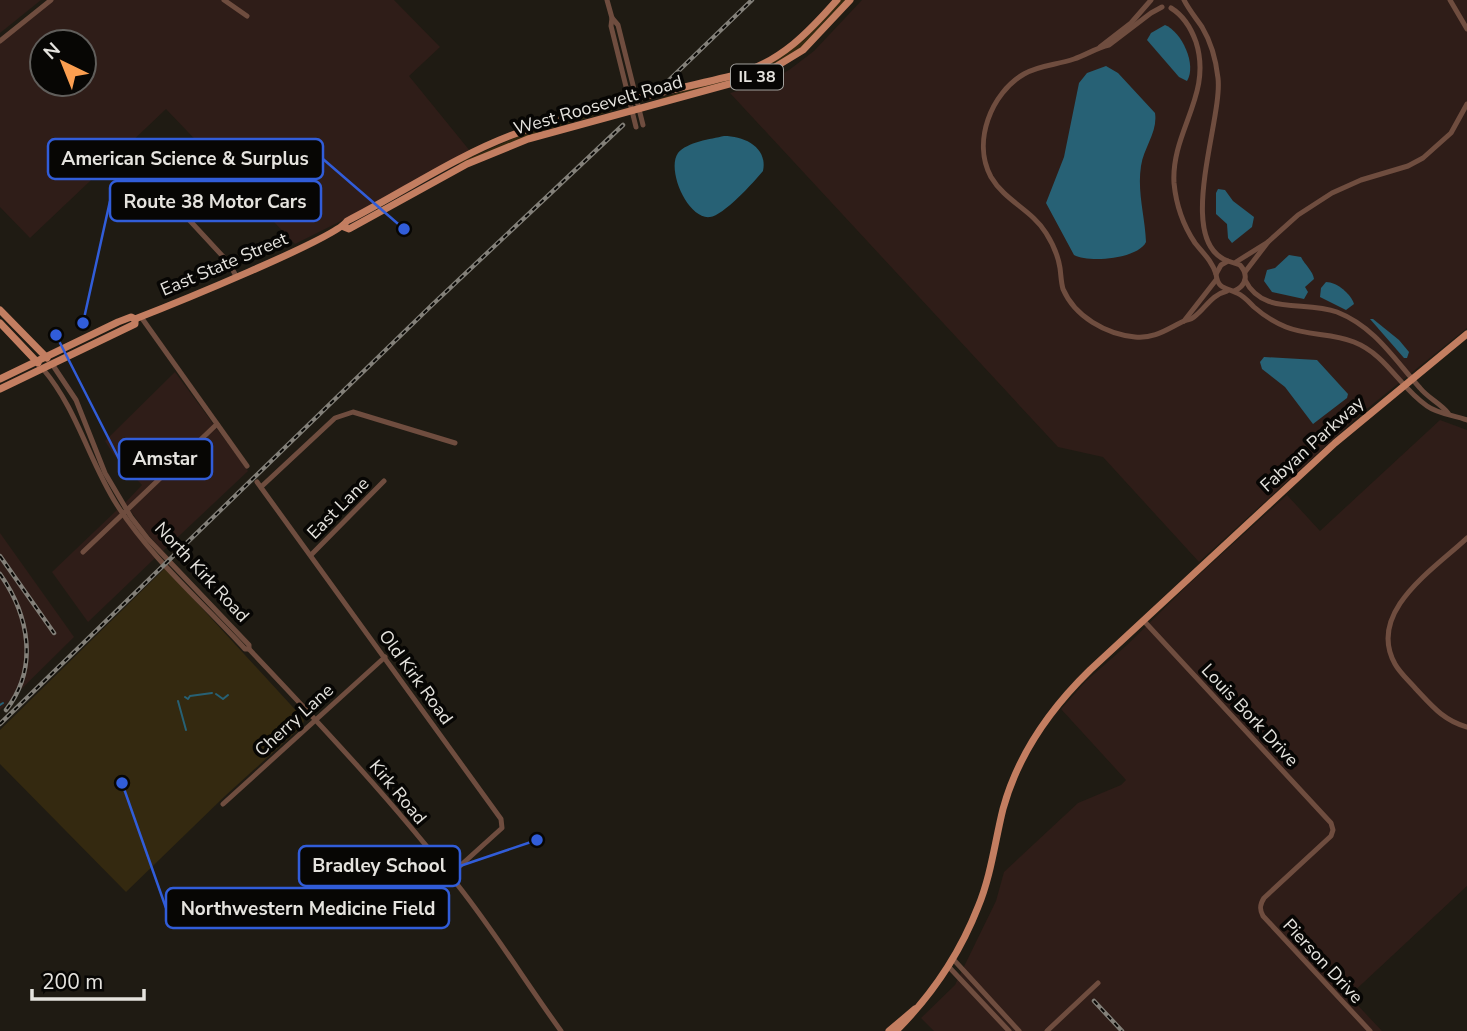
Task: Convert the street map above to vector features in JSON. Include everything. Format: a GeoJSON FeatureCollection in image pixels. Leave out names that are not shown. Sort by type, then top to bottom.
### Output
{"type":"FeatureCollection","features":[{"type":"Feature","properties":{"kind":"main road","name":"West Roosevelt Road"},"geometry":{"type":"LineString","coordinates":[[633,100],[739,74],[768,62],[800,40],[837,0]]}},
{"type":"Feature","properties":{"kind":"main road","name":"West Roosevelt Road"},"geometry":{"type":"LineString","coordinates":[[344,227],[349,229],[457,170],[502,149],[564,128],[743,82],[774,69],[808,45],[850,0]]}},
{"type":"Feature","properties":{"kind":"main road","name":"East State Street"},"geometry":{"type":"LineString","coordinates":[[0,379],[124,320],[138,318],[344,227],[347,221],[499,141],[549,122],[633,100]]}},
{"type":"Feature","properties":{"kind":"main road","name":"North Kirk Road"},"geometry":{"type":"LineString","coordinates":[[0,310],[52,364]]}},
{"type":"Feature","properties":{"kind":"main road","name":"East State Street"},"geometry":{"type":"LineString","coordinates":[[0,390],[135,324],[138,318]]}},
{"type":"Feature","properties":{"kind":"main road","name":"North Kirk Road"},"geometry":{"type":"LineString","coordinates":[[0,323],[43,369]]}},
{"type":"Feature","properties":{"kind":"main road","name":"Fabyan Parkway"},"geometry":{"type":"LineString","coordinates":[[915,1008],[950,963],[982,899],[1007,796],[1027,749],[1049,714],[1068,691],[1143,620],[1352,428],[1467,334]]}},
{"type":"Feature","properties":{"kind":"main road"},"geometry":{"type":"LineString","coordinates":[[889,1031],[915,1008]]}},
{"type":"Feature","properties":{"kind":"main road"},"geometry":{"type":"LineString","coordinates":[[896,1031],[910,1018],[915,1008]]}},
{"type":"Feature","properties":{"kind":"street"},"geometry":{"type":"LineString","coordinates":[[1,39],[51,0]]}},
{"type":"Feature","properties":{"kind":"street"},"geometry":{"type":"LineString","coordinates":[[224,0],[247,16]]}},
{"type":"Feature","properties":{"kind":"street"},"geometry":{"type":"LineString","coordinates":[[607,0],[612,18],[611,26],[640,126]]}},
{"type":"Feature","properties":{"kind":"street"},"geometry":{"type":"LineString","coordinates":[[1227,290],[1215,296],[1192,318],[1159,335],[1133,337],[1102,329],[1081,314],[1063,289],[1057,255],[1045,231],[1034,218],[1008,198],[989,172],[984,147],[986,127],[999,97],[1013,81],[1036,68],[1077,58],[1100,47],[1131,23],[1153,0],[1181,15],[1199,52],[1201,72],[1196,99],[1177,150],[1175,191],[1188,232],[1213,265],[1220,286],[1234,291],[1266,316],[1284,326],[1303,333],[1352,340],[1369,349],[1408,381]]}},
{"type":"Feature","properties":{"kind":"street"},"geometry":{"type":"LineString","coordinates":[[1171,8],[1182,0],[1206,36],[1217,68],[1219,102],[1203,189],[1202,210],[1205,231],[1212,248],[1228,261],[1236,262],[1268,242],[1298,215],[1332,193],[1423,158],[1451,133],[1467,104]]}},
{"type":"Feature","properties":{"kind":"street"},"geometry":{"type":"LineString","coordinates":[[1450,0],[1467,29]]}},
{"type":"Feature","properties":{"kind":"street"},"geometry":{"type":"LineString","coordinates":[[1100,47],[1109,46],[1162,7]]}},
{"type":"Feature","properties":{"kind":"street"},"geometry":{"type":"LineString","coordinates":[[131,157],[229,263],[236,276]]}},
{"type":"Feature","properties":{"kind":"street"},"geometry":{"type":"LineString","coordinates":[[1234,291],[1241,288],[1245,276],[1268,242]]}},
{"type":"Feature","properties":{"kind":"street"},"geometry":{"type":"LineString","coordinates":[[1184,321],[1216,277],[1221,265],[1228,261]]}},
{"type":"Feature","properties":{"kind":"street"},"geometry":{"type":"LineString","coordinates":[[1236,262],[1252,292],[1267,301],[1328,309],[1354,321],[1382,342],[1425,404],[1439,412],[1467,420]]}},
{"type":"Feature","properties":{"kind":"street"},"geometry":{"type":"LineString","coordinates":[[138,318],[247,466]]}},
{"type":"Feature","properties":{"kind":"street","name":"North Kirk Road"},"geometry":{"type":"LineString","coordinates":[[52,364],[78,404],[98,461]]}},
{"type":"Feature","properties":{"kind":"street","name":"North Kirk Road"},"geometry":{"type":"LineString","coordinates":[[43,369],[65,400],[116,494],[139,528],[249,649]]}},
{"type":"Feature","properties":{"kind":"street","name":"Old Kirk Road"},"geometry":{"type":"LineString","coordinates":[[450,875],[502,828],[503,824],[259,484],[335,418],[354,412],[456,443]]}},
{"type":"Feature","properties":{"kind":"street"},"geometry":{"type":"LineString","coordinates":[[83,552],[217,424]]}},
{"type":"Feature","properties":{"kind":"street","name":"East Lane"},"geometry":{"type":"LineString","coordinates":[[311,555],[384,481]]}},
{"type":"Feature","properties":{"kind":"street"},"geometry":{"type":"LineString","coordinates":[[1467,538],[1398,603],[1390,620],[1388,636],[1391,656],[1402,674],[1444,718],[1456,725],[1467,727]]}},
{"type":"Feature","properties":{"kind":"street","name":"Louis Bork Drive"},"geometry":{"type":"LineString","coordinates":[[1143,620],[1329,820],[1333,830],[1329,838],[1264,898],[1260,907]]}},
{"type":"Feature","properties":{"kind":"street","name":"Kirk Road"},"geometry":{"type":"LineString","coordinates":[[249,649],[316,720],[450,875],[561,1031]]}},
{"type":"Feature","properties":{"kind":"street","name":"Cherry Lane"},"geometry":{"type":"LineString","coordinates":[[223,804],[385,657]]}},
{"type":"Feature","properties":{"kind":"street","name":"Pierson Drive"},"geometry":{"type":"LineString","coordinates":[[1260,907],[1263,916],[1370,1031]]}},
{"type":"Feature","properties":{"kind":"street"},"geometry":{"type":"LineString","coordinates":[[950,963],[1009,1031]]}},
{"type":"Feature","properties":{"kind":"street"},"geometry":{"type":"LineString","coordinates":[[950,963],[1019,1031]]}},
{"type":"Feature","properties":{"kind":"street"},"geometry":{"type":"LineString","coordinates":[[1047,1031],[1098,983]]}},
{"type":"Feature","properties":{"kind":"shaded area"},"geometry":{"type":"Polygon","coordinates":[[[0,0],[41,0],[0,33],[0,0]]]}},
{"type":"Feature","properties":{"kind":"shaded area"},"geometry":{"type":"Polygon","coordinates":[[[53,0],[394,0],[440,47],[409,76],[470,151],[381,201],[295,244],[166,109],[30,238],[0,207],[0,42],[53,0]]]}},
{"type":"Feature","properties":{"kind":"shaded area"},"geometry":{"type":"Polygon","coordinates":[[[841,0],[847,0],[806,44],[761,73],[660,101],[659,99],[771,63],[804,40],[841,0]]]}},
{"type":"Feature","properties":{"kind":"shaded area"},"geometry":{"type":"Polygon","coordinates":[[[862,0],[1467,0],[1467,328],[1363,412],[1199,562],[1103,457],[1058,447],[730,93],[762,85],[789,70],[814,51],[862,0]]]}},
{"type":"Feature","properties":{"kind":"shaded area"},"geometry":{"type":"Polygon","coordinates":[[[611,109],[612,111],[545,130],[460,165],[458,163],[521,135],[611,109]]]}},
{"type":"Feature","properties":{"kind":"shaded area"},"geometry":{"type":"Polygon","coordinates":[[[175,372],[248,471],[163,551],[125,503],[142,485],[114,455],[105,441],[175,372]]]}},
{"type":"Feature","properties":{"kind":"shaded area"},"geometry":{"type":"Polygon","coordinates":[[[1440,420],[1467,430],[1467,886],[1349,996],[1382,1031],[934,1031],[921,1018],[955,985],[996,901],[1004,872],[1078,803],[1121,785],[1126,780],[1061,709],[1086,681],[1287,495],[1320,531],[1440,420]]]}},
{"type":"Feature","properties":{"kind":"shaded area"},"geometry":{"type":"Polygon","coordinates":[[[117,510],[155,558],[88,622],[52,572],[117,510]]]}},
{"type":"Feature","properties":{"kind":"shaded area"},"geometry":{"type":"Polygon","coordinates":[[[0,533],[74,637],[0,710],[0,533]]]}},
{"type":"Feature","properties":{"kind":"shaded area"},"geometry":{"type":"Polygon","coordinates":[[[165,568],[304,721],[301,727],[126,892],[0,764],[0,730],[165,568]]]}},
{"type":"Feature","properties":{"kind":"water"},"geometry":{"type":"Polygon","coordinates":[[[1165,25],[1177,34],[1186,50],[1190,66],[1187,81],[1179,77],[1147,40],[1151,33],[1165,25]]]}},
{"type":"Feature","properties":{"kind":"water"},"geometry":{"type":"Polygon","coordinates":[[[1106,66],[1118,73],[1155,113],[1153,133],[1140,176],[1146,242],[1141,248],[1124,256],[1090,259],[1074,255],[1046,203],[1064,157],[1079,83],[1087,73],[1106,66]]]}},
{"type":"Feature","properties":{"kind":"water"},"geometry":{"type":"Polygon","coordinates":[[[724,136],[753,144],[762,155],[763,171],[722,211],[710,217],[702,216],[687,203],[681,192],[675,161],[678,153],[687,146],[724,136]]]}},
{"type":"Feature","properties":{"kind":"water"},"geometry":{"type":"Polygon","coordinates":[[[1218,189],[1225,190],[1233,201],[1254,217],[1252,227],[1232,243],[1228,238],[1227,224],[1216,214],[1218,189]]]}},
{"type":"Feature","properties":{"kind":"water"},"geometry":{"type":"Polygon","coordinates":[[[1289,255],[1301,257],[1313,276],[1314,279],[1305,287],[1308,292],[1304,299],[1272,292],[1264,281],[1267,270],[1275,268],[1289,255]]]}},
{"type":"Feature","properties":{"kind":"water"},"geometry":{"type":"Polygon","coordinates":[[[1326,282],[1343,289],[1354,304],[1346,310],[1320,297],[1321,288],[1326,282]]]}},
{"type":"Feature","properties":{"kind":"water"},"geometry":{"type":"Polygon","coordinates":[[[1370,319],[1399,340],[1409,352],[1407,358],[1404,358],[1370,319]]]}},
{"type":"Feature","properties":{"kind":"water"},"geometry":{"type":"Polygon","coordinates":[[[1264,357],[1317,360],[1348,394],[1347,398],[1313,424],[1285,387],[1262,369],[1260,362],[1264,357]]]}},
{"type":"Feature","properties":{"kind":"waterway"},"geometry":{"type":"LineString","coordinates":[[185,697],[188,699],[190,696],[212,693]]}},
{"type":"Feature","properties":{"kind":"waterway"},"geometry":{"type":"LineString","coordinates":[[216,694],[223,699],[228,695]]}},
{"type":"Feature","properties":{"kind":"waterway"},"geometry":{"type":"LineString","coordinates":[[178,701],[186,730]]}},
{"type":"Feature","properties":{"kind":"railway"},"geometry":{"type":"LineString","coordinates":[[665,84],[752,0]]}},
{"type":"Feature","properties":{"kind":"railway"},"geometry":{"type":"LineString","coordinates":[[0,724],[432,305],[623,125]]}},
{"type":"Feature","properties":{"kind":"railway"},"geometry":{"type":"LineString","coordinates":[[0,556],[54,633]]}},
{"type":"Feature","properties":{"kind":"railway"},"geometry":{"type":"LineString","coordinates":[[0,574],[18,607],[26,642],[23,677],[6,710]]}},
{"type":"Feature","properties":{"kind":"railway"},"geometry":{"type":"LineString","coordinates":[[1094,1001],[1122,1031]]}},
{"type":"Feature","properties":{"kind":"place","name":"American Science & Surplus"},"geometry":{"type":"Point","coordinates":[404,229]}},
{"type":"Feature","properties":{"kind":"place","name":"Route 38 Motor Cars"},"geometry":{"type":"Point","coordinates":[83,323]}},
{"type":"Feature","properties":{"kind":"place","name":"Amstar"},"geometry":{"type":"Point","coordinates":[56,335]}},
{"type":"Feature","properties":{"kind":"place","name":"Northwestern Medicine Field"},"geometry":{"type":"Point","coordinates":[122,783]}},
{"type":"Feature","properties":{"kind":"place","name":"Bradley School"},"geometry":{"type":"Point","coordinates":[537,840]}}]}
